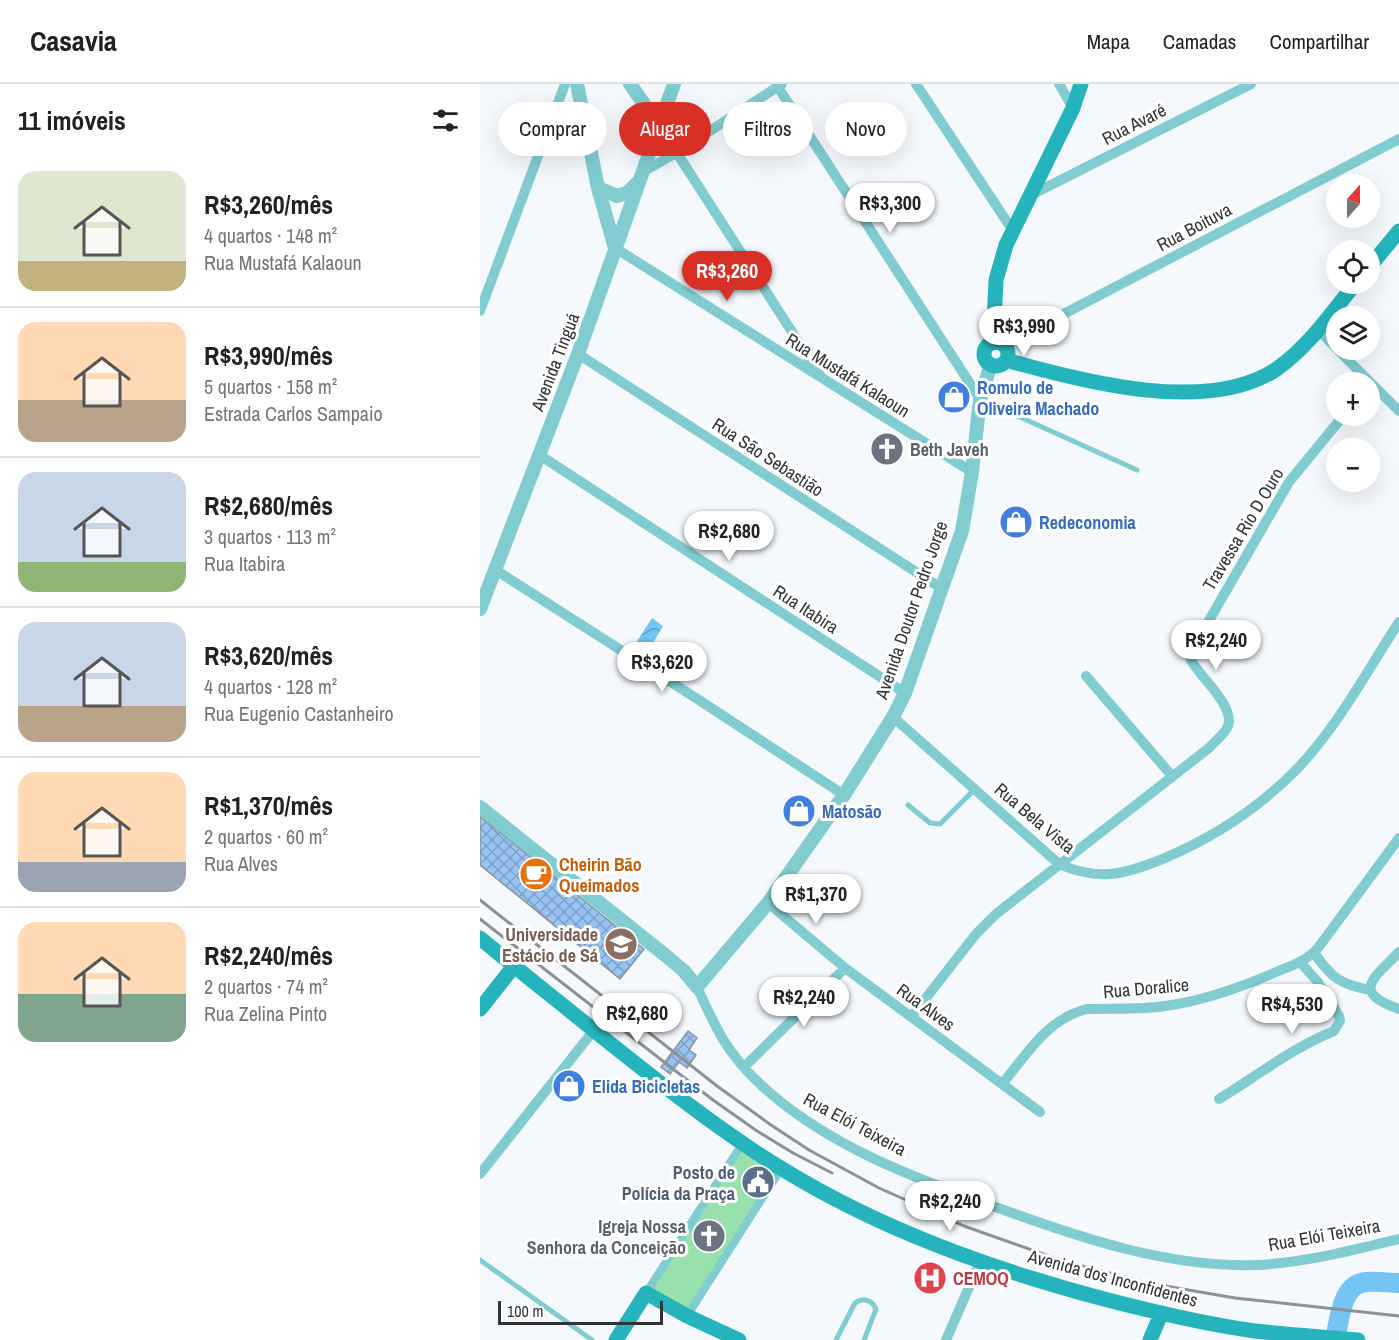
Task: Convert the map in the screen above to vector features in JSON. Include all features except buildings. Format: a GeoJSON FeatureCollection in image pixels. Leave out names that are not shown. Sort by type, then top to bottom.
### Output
{"type":"FeatureCollection","features":[{"type":"Feature","properties":{"kind":"main road","name":"Avenida Doutor Pedro Jorge"},"geometry":{"type":"LineString","coordinates":[[991,364],[984,353],[989,345],[1001,349],[996,280],[1004,252],[1073,108],[1081,84]]}},
{"type":"Feature","properties":{"kind":"main road"},"geometry":{"type":"LineString","coordinates":[[1380,254],[1399,231]]}},
{"type":"Feature","properties":{"kind":"main road"},"geometry":{"type":"LineString","coordinates":[[991,364],[999,365],[1001,349],[1073,378],[1129,388],[1191,391],[1226,389],[1255,380],[1292,357],[1347,294]]}},
{"type":"Feature","properties":{"kind":"main road","name":"Avenida dos Inconfidentes"},"geometry":{"type":"LineString","coordinates":[[480,938],[671,1092],[742,1144],[781,1169],[903,1232],[980,1262],[1069,1290],[1161,1314],[1255,1331],[1357,1340]]}},
{"type":"Feature","properties":{"kind":"main road"},"geometry":{"type":"LineString","coordinates":[[480,1009],[514,966]]}},
{"type":"Feature","properties":{"kind":"main road"},"geometry":{"type":"LineString","coordinates":[[615,1340],[646,1293],[687,1316],[739,1340]]}},
{"type":"Feature","properties":{"kind":"main road"},"geometry":{"type":"LineString","coordinates":[[1149,1340],[1161,1314]]}},
{"type":"Feature","properties":{"kind":"street"},"geometry":{"type":"LineString","coordinates":[[480,311],[566,84]]}},
{"type":"Feature","properties":{"kind":"street"},"geometry":{"type":"LineString","coordinates":[[577,84],[597,188],[615,248]]}},
{"type":"Feature","properties":{"kind":"street"},"geometry":{"type":"LineString","coordinates":[[630,84],[643,102]]}},
{"type":"Feature","properties":{"kind":"street","name":"Avenida Tinguá"},"geometry":{"type":"LineString","coordinates":[[667,102],[674,84]]}},
{"type":"Feature","properties":{"kind":"street"},"geometry":{"type":"LineString","coordinates":[[916,84],[1013,231]]}},
{"type":"Feature","properties":{"kind":"street"},"geometry":{"type":"LineString","coordinates":[[1059,84],[1073,108]]}},
{"type":"Feature","properties":{"kind":"street","name":"Rua Avaré"},"geometry":{"type":"LineString","coordinates":[[1033,194],[1251,84]]}},
{"type":"Feature","properties":{"kind":"street"},"geometry":{"type":"LineString","coordinates":[[711,130],[779,85],[980,399]]}},
{"type":"Feature","properties":{"kind":"street","name":"Rua Boituva"},"geometry":{"type":"LineString","coordinates":[[1001,349],[1399,139]]}},
{"type":"Feature","properties":{"kind":"street","name":"Avenida Tinguá"},"geometry":{"type":"LineString","coordinates":[[480,609],[578,354],[648,156]]}},
{"type":"Feature","properties":{"kind":"street"},"geometry":{"type":"LineString","coordinates":[[597,188],[613,195],[622,195],[631,190],[640,177],[672,156]]}},
{"type":"Feature","properties":{"kind":"street"},"geometry":{"type":"LineString","coordinates":[[678,156],[823,380]]}},
{"type":"Feature","properties":{"kind":"street","name":"Rua Mustafá Kalaoun"},"geometry":{"type":"LineString","coordinates":[[615,248],[972,472]]}},
{"type":"Feature","properties":{"kind":"street"},"geometry":{"type":"LineString","coordinates":[[1318,329],[1326,337]]}},
{"type":"Feature","properties":{"kind":"street","name":"Rua São Sebastião"},"geometry":{"type":"LineString","coordinates":[[578,354],[941,588]]}},
{"type":"Feature","properties":{"kind":"street"},"geometry":{"type":"LineString","coordinates":[[1347,360],[1359,372]]}},
{"type":"Feature","properties":{"kind":"street","name":"Avenida Doutor Pedro Jorge"},"geometry":{"type":"LineString","coordinates":[[698,987],[768,903],[844,795],[893,717],[905,693],[962,531],[972,472],[980,399],[991,364]]}},
{"type":"Feature","properties":{"kind":"street"},"geometry":{"type":"LineString","coordinates":[[1380,393],[1399,411]]}},
{"type":"Feature","properties":{"kind":"street","name":"Travessa Rio D Ouro"},"geometry":{"type":"LineString","coordinates":[[911,1017],[976,934],[996,914],[1209,748],[1229,724],[1228,712],[1191,660],[1191,655],[1198,638],[1289,482],[1335,426]]}},
{"type":"Feature","properties":{"kind":"street","name":"Rua Itabira"},"geometry":{"type":"LineString","coordinates":[[538,454],[905,693]]}},
{"type":"Feature","properties":{"kind":"street"},"geometry":{"type":"LineString","coordinates":[[494,569],[844,795]]}},
{"type":"Feature","properties":{"kind":"street","name":"Rua Bela Vista"},"geometry":{"type":"LineString","coordinates":[[893,717],[1059,864],[1088,874],[1103,875],[1135,870],[1195,844],[1222,829],[1282,784],[1306,758],[1341,713],[1399,622]]}},
{"type":"Feature","properties":{"kind":"street"},"geometry":{"type":"LineString","coordinates":[[1086,676],[1172,777]]}},
{"type":"Feature","properties":{"kind":"street","name":"Rua Elói Teixeira"},"geometry":{"type":"LineString","coordinates":[[480,807],[691,978],[698,987],[718,1033],[744,1067],[791,1110],[858,1149],[960,1195],[1060,1229],[1102,1242],[1185,1260],[1257,1265],[1398,1240]]}},
{"type":"Feature","properties":{"kind":"street","name":"Rua Doralice"},"geometry":{"type":"LineString","coordinates":[[1003,1083],[1055,1023],[1076,1012],[1087,1009],[1153,1007],[1190,1002],[1218,995],[1300,962],[1314,953],[1399,838]]}},
{"type":"Feature","properties":{"kind":"street","name":"Rua Alves"},"geometry":{"type":"LineString","coordinates":[[768,903],[845,968],[1040,1112]]}},
{"type":"Feature","properties":{"kind":"street"},"geometry":{"type":"LineString","coordinates":[[1399,952],[1372,981],[1370,990],[1371,995],[1380,1002],[1399,1009]]}},
{"type":"Feature","properties":{"kind":"street"},"geometry":{"type":"LineString","coordinates":[[1314,953],[1326,970],[1346,986],[1370,990]]}},
{"type":"Feature","properties":{"kind":"street"},"geometry":{"type":"LineString","coordinates":[[1219,1099],[1294,1050],[1338,1027],[1339,1016],[1335,1008],[1317,981],[1300,962]]}},
{"type":"Feature","properties":{"kind":"street"},"geometry":{"type":"LineString","coordinates":[[744,1067],[845,968]]}},
{"type":"Feature","properties":{"kind":"street"},"geometry":{"type":"LineString","coordinates":[[480,1173],[594,1030]]}},
{"type":"Feature","properties":{"kind":"street"},"geometry":{"type":"LineString","coordinates":[[646,1293],[742,1144]]}},
{"type":"Feature","properties":{"kind":"street"},"geometry":{"type":"LineString","coordinates":[[687,1316],[781,1169]]}},
{"type":"Feature","properties":{"kind":"street"},"geometry":{"type":"LineString","coordinates":[[946,1340],[980,1262]]}},
{"type":"Feature","properties":{"kind":"lane"},"geometry":{"type":"LineString","coordinates":[[980,399],[1137,470]]}},
{"type":"Feature","properties":{"kind":"lane"},"geometry":{"type":"LineString","coordinates":[[908,806],[930,823],[940,824],[975,789]]}},
{"type":"Feature","properties":{"kind":"lane"},"geometry":{"type":"LineString","coordinates":[[480,1260],[592,1340]]}},
{"type":"Feature","properties":{"kind":"lane"},"geometry":{"type":"LineString","coordinates":[[836,1340],[855,1303],[864,1299],[870,1301],[876,1309],[864,1340]]}},
{"type":"Feature","properties":{"kind":"green space"},"geometry":{"type":"Polygon","coordinates":[[[742,1144],[781,1169],[687,1316],[646,1293],[742,1144]]]}},
{"type":"Feature","properties":{"kind":"water"},"geometry":{"type":"Polygon","coordinates":[[[652,618],[663,626],[647,653],[634,646],[652,618]]]}},
{"type":"Feature","properties":{"kind":"waterway"},"geometry":{"type":"LineString","coordinates":[[1335,1340],[1342,1307],[1354,1286],[1370,1282],[1399,1283]]}},
{"type":"Feature","properties":{"kind":"railway"},"geometry":{"type":"LineString","coordinates":[[480,900],[717,1086],[771,1125],[809,1150],[879,1188],[964,1226],[1063,1261],[1148,1283],[1235,1298],[1399,1316]]}},
{"type":"Feature","properties":{"kind":"railway"},"geometry":{"type":"LineString","coordinates":[[480,919],[713,1100],[757,1131],[832,1173]]}},
{"type":"Feature","properties":{"kind":"place","name":"Romulo de Oliveira Machado"},"geometry":{"type":"Point","coordinates":[954,397]}},
{"type":"Feature","properties":{"kind":"place","name":"Beth Javeh"},"geometry":{"type":"Point","coordinates":[887,449]}},
{"type":"Feature","properties":{"kind":"place","name":"Redeconomia"},"geometry":{"type":"Point","coordinates":[1016,522]}},
{"type":"Feature","properties":{"kind":"place","name":"Matosão"},"geometry":{"type":"Point","coordinates":[799,811]}},
{"type":"Feature","properties":{"kind":"place","name":"Cheirin Bão Queimados"},"geometry":{"type":"Point","coordinates":[536,874]}},
{"type":"Feature","properties":{"kind":"place","name":"Universidade Estácio de Sá"},"geometry":{"type":"Point","coordinates":[621,944]}},
{"type":"Feature","properties":{"kind":"place","name":"Elida Bicicletas"},"geometry":{"type":"Point","coordinates":[569,1086]}},
{"type":"Feature","properties":{"kind":"place","name":"Posto de Polícia da Praça"},"geometry":{"type":"Point","coordinates":[758,1182]}},
{"type":"Feature","properties":{"kind":"place","name":"Igreja Nossa Senhora da Conceição"},"geometry":{"type":"Point","coordinates":[709,1236]}},
{"type":"Feature","properties":{"kind":"place","name":"CEMOQ"},"geometry":{"type":"Point","coordinates":[930,1278]}}]}
